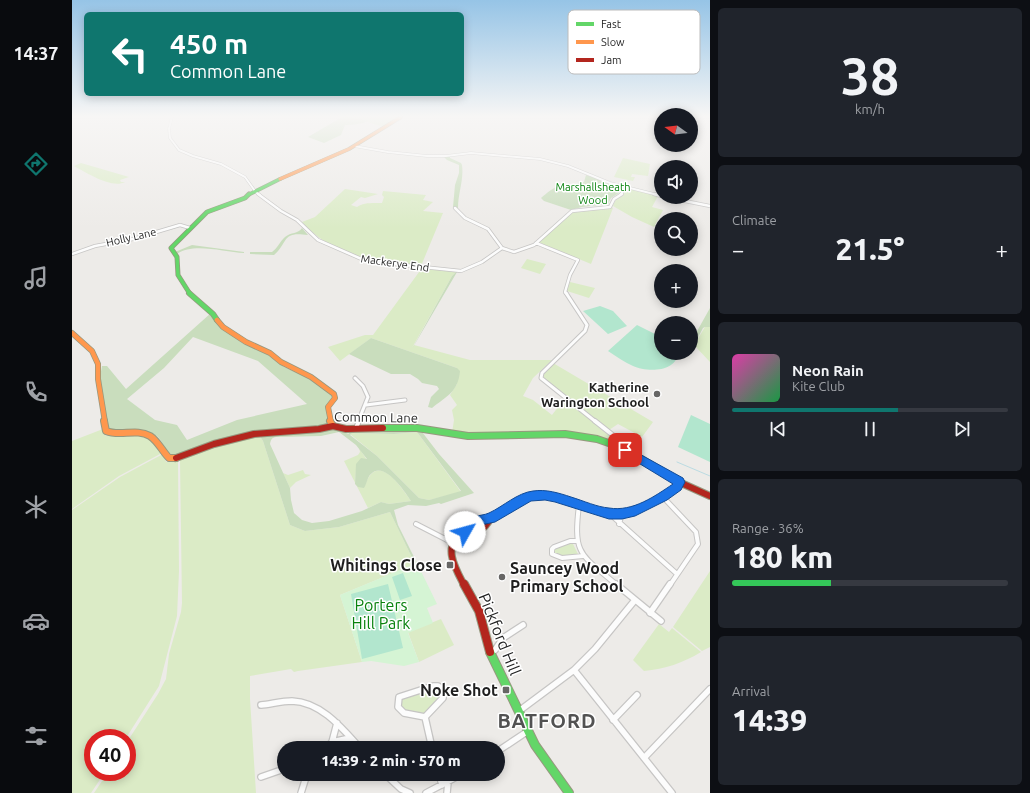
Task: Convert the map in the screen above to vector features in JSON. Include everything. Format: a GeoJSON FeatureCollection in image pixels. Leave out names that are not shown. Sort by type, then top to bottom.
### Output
{"type":"FeatureCollection","features":[{"type":"Feature","properties":{"kind":"street","name":"Mackerye End"},"geometry":{"type":"LineString","coordinates":[[188,154],[222,165],[245,177],[249,180],[253,191],[281,211],[297,220],[318,240],[366,261],[460,271],[482,262],[502,248]]}},
{"type":"Feature","properties":{"kind":"street"},"geometry":{"type":"LineString","coordinates":[[333,426],[330,420],[328,407],[335,398],[334,394],[311,377],[281,362],[270,353],[246,342],[224,328],[213,314],[187,292],[178,275],[176,257],[171,248],[207,212],[245,198],[253,191],[336,154]]}},
{"type":"Feature","properties":{"kind":"street"},"geometry":{"type":"LineString","coordinates":[[408,154],[446,156],[463,154]]}},
{"type":"Feature","properties":{"kind":"street"},"geometry":{"type":"LineString","coordinates":[[483,154],[540,159],[568,166],[597,178],[654,194]]}},
{"type":"Feature","properties":{"kind":"street"},"geometry":{"type":"LineString","coordinates":[[455,208],[465,218],[488,229],[502,248],[517,252],[536,243],[572,211],[610,207],[614,199],[622,194],[626,187]]}},
{"type":"Feature","properties":{"kind":"street"},"geometry":{"type":"LineString","coordinates":[[698,204],[710,206]]}},
{"type":"Feature","properties":{"kind":"street","name":"Holly Lane"},"geometry":{"type":"LineString","coordinates":[[72,254],[95,246],[133,238],[180,225],[190,228]]}},
{"type":"Feature","properties":{"kind":"street"},"geometry":{"type":"LineString","coordinates":[[536,243],[578,260],[570,275],[565,292],[587,325],[585,331],[542,373],[541,378],[618,440],[623,448]]}},
{"type":"Feature","properties":{"kind":"street","name":"Common Lane"},"geometry":{"type":"LineString","coordinates":[[72,333],[92,351],[98,364],[98,379],[106,431],[111,434],[135,432],[149,435],[169,458],[178,458],[214,444],[254,434],[319,429],[333,426],[346,429],[417,428],[468,436],[565,434],[597,439],[623,448],[679,482],[710,496]]}},
{"type":"Feature","properties":{"kind":"street"},"geometry":{"type":"LineString","coordinates":[[355,378],[366,390],[368,397],[356,428]]}},
{"type":"Feature","properties":{"kind":"street"},"geometry":{"type":"LineString","coordinates":[[366,405],[405,400]]}},
{"type":"Feature","properties":{"kind":"street"},"geometry":{"type":"LineString","coordinates":[[416,525],[452,543],[458,536],[469,530],[478,521],[491,518],[523,499],[531,496],[545,495],[609,513],[622,514],[635,511],[663,497],[676,489],[679,482]]}},
{"type":"Feature","properties":{"kind":"street"},"geometry":{"type":"LineString","coordinates":[[650,613],[698,544],[696,532],[663,497]]}},
{"type":"Feature","properties":{"kind":"street"},"geometry":{"type":"LineString","coordinates":[[579,505],[576,541],[583,556],[661,621]]}},
{"type":"Feature","properties":{"kind":"street"},"geometry":{"type":"LineString","coordinates":[[609,513],[619,524],[677,574]]}},
{"type":"Feature","properties":{"kind":"street"},"geometry":{"type":"LineString","coordinates":[[619,524],[622,514]]}},
{"type":"Feature","properties":{"kind":"street"},"geometry":{"type":"LineString","coordinates":[[469,530],[483,528],[491,518]]}},
{"type":"Feature","properties":{"kind":"street"},"geometry":{"type":"LineString","coordinates":[[478,521],[483,528]]}},
{"type":"Feature","properties":{"kind":"street"},"geometry":{"type":"LineString","coordinates":[[576,541],[570,541],[554,547],[552,549],[552,554],[556,558],[560,559],[583,556]]}},
{"type":"Feature","properties":{"kind":"street","name":"Pickford Hill"},"geometry":{"type":"LineString","coordinates":[[452,543],[450,554],[452,563],[479,611],[490,652],[528,731],[543,758],[569,793]]}},
{"type":"Feature","properties":{"kind":"street"},"geometry":{"type":"LineString","coordinates":[[519,711],[574,670],[595,649],[635,600]]}},
{"type":"Feature","properties":{"kind":"street"},"geometry":{"type":"LineString","coordinates":[[490,652],[495,650],[504,638],[523,625]]}},
{"type":"Feature","properties":{"kind":"street"},"geometry":{"type":"LineString","coordinates":[[574,670],[672,793]]}},
{"type":"Feature","properties":{"kind":"street"},"geometry":{"type":"LineString","coordinates":[[438,686],[443,692],[443,698],[425,718],[400,712],[397,707],[397,700],[399,697],[404,695],[438,686]]}},
{"type":"Feature","properties":{"kind":"street"},"geometry":{"type":"LineString","coordinates":[[644,758],[710,689]]}},
{"type":"Feature","properties":{"kind":"street"},"geometry":{"type":"LineString","coordinates":[[613,720],[637,694]]}},
{"type":"Feature","properties":{"kind":"street"},"geometry":{"type":"LineString","coordinates":[[262,705],[287,701],[302,702],[319,708],[337,723],[353,741]]}},
{"type":"Feature","properties":{"kind":"street"},"geometry":{"type":"LineString","coordinates":[[425,718],[430,741]]}},
{"type":"Feature","properties":{"kind":"street"},"geometry":{"type":"LineString","coordinates":[[332,741],[337,723]]}},
{"type":"Feature","properties":{"kind":"street"},"geometry":{"type":"LineString","coordinates":[[505,746],[528,731]]}},
{"type":"Feature","properties":{"kind":"street"},"geometry":{"type":"LineString","coordinates":[[336,741],[350,738]]}},
{"type":"Feature","properties":{"kind":"street"},"geometry":{"type":"LineString","coordinates":[[261,777],[277,772]]}},
{"type":"Feature","properties":{"kind":"street"},"geometry":{"type":"LineString","coordinates":[[301,793],[305,781]]}},
{"type":"Feature","properties":{"kind":"street"},"geometry":{"type":"LineString","coordinates":[[393,781],[410,793]]}},
{"type":"Feature","properties":{"kind":"street"},"geometry":{"type":"LineString","coordinates":[[428,793],[449,781]]}},
{"type":"Feature","properties":{"kind":"street"},"geometry":{"type":"LineString","coordinates":[[445,783],[447,793]]}},
{"type":"Feature","properties":{"kind":"green space"},"geometry":{"type":"Polygon","coordinates":[[[450,156],[450,158],[461,163],[462,165],[458,208],[453,207],[459,165],[447,160],[444,157],[450,156]]]}},
{"type":"Feature","properties":{"kind":"green space"},"geometry":{"type":"Polygon","coordinates":[[[623,158],[650,164],[648,176],[632,174],[631,177],[635,177],[633,181],[614,177],[623,158]]]}},
{"type":"Feature","properties":{"kind":"green space"},"geometry":{"type":"Polygon","coordinates":[[[81,163],[129,177],[120,180],[121,182],[125,182],[120,184],[107,182],[74,166],[81,163]]]}},
{"type":"Feature","properties":{"kind":"green space","name":"Marshallsheath Wood"},"geometry":{"type":"Polygon","coordinates":[[[586,175],[621,187],[619,193],[611,198],[608,204],[582,207],[571,210],[544,201],[541,198],[550,190],[555,188],[584,182],[586,175]]]}},
{"type":"Feature","properties":{"kind":"green space"},"geometry":{"type":"Polygon","coordinates":[[[625,187],[654,195],[654,203],[652,207],[663,210],[662,212],[654,212],[654,227],[613,206],[625,187]]]}},
{"type":"Feature","properties":{"kind":"green space"},"geometry":{"type":"Polygon","coordinates":[[[345,189],[378,194],[365,198],[361,197],[351,205],[357,207],[365,204],[382,203],[384,197],[382,195],[383,191],[426,195],[423,200],[433,202],[423,211],[443,213],[421,266],[379,263],[356,257],[331,246],[308,229],[302,222],[315,217],[345,189]]]}},
{"type":"Feature","properties":{"kind":"green space"},"geometry":{"type":"Polygon","coordinates":[[[613,208],[591,264],[538,242],[571,212],[613,208]]]}},
{"type":"Feature","properties":{"kind":"green space"},"geometry":{"type":"Polygon","coordinates":[[[302,228],[308,235],[299,234],[289,236],[274,255],[250,254],[250,252],[272,252],[285,237],[302,228]]]}},
{"type":"Feature","properties":{"kind":"green space"},"geometry":{"type":"Polygon","coordinates":[[[192,245],[244,253],[200,248],[184,250],[177,254],[175,252],[192,245]]]}},
{"type":"Feature","properties":{"kind":"green space"},"geometry":{"type":"Polygon","coordinates":[[[527,259],[546,264],[540,274],[521,268],[527,259]]]}},
{"type":"Feature","properties":{"kind":"green space"},"geometry":{"type":"Polygon","coordinates":[[[422,268],[456,272],[452,276],[412,348],[414,345],[470,360],[552,360],[533,378],[523,396],[533,400],[552,415],[565,398],[620,445],[592,437],[452,433],[454,420],[452,410],[457,405],[450,395],[457,384],[457,368],[371,338],[340,361],[328,347],[365,335],[373,335],[422,268]]]}},
{"type":"Feature","properties":{"kind":"green space"},"geometry":{"type":"Polygon","coordinates":[[[457,272],[412,349],[452,276],[457,272]]]}},
{"type":"Feature","properties":{"kind":"green space"},"geometry":{"type":"Polygon","coordinates":[[[570,282],[595,288],[589,298],[567,291],[570,282]]]}},
{"type":"Feature","properties":{"kind":"green space"},"geometry":{"type":"Polygon","coordinates":[[[600,306],[613,311],[627,326],[608,334],[583,311],[600,306]]]}},
{"type":"Feature","properties":{"kind":"green space"},"geometry":{"type":"Polygon","coordinates":[[[710,308],[710,327],[703,328],[698,337],[698,329],[710,308]]]}},
{"type":"Feature","properties":{"kind":"green space"},"geometry":{"type":"Polygon","coordinates":[[[211,313],[216,322],[223,329],[244,344],[269,355],[284,367],[311,379],[333,396],[326,406],[330,422],[322,426],[268,430],[234,436],[177,456],[168,453],[158,437],[154,434],[109,430],[107,427],[100,377],[102,366],[107,366],[126,389],[211,313]],[[193,337],[164,368],[127,399],[155,420],[177,425],[187,440],[237,420],[307,404],[258,361],[193,337]]]}},
{"type":"Feature","properties":{"kind":"green space"},"geometry":{"type":"Polygon","coordinates":[[[637,325],[654,334],[654,360],[676,360],[666,367],[652,370],[639,368],[626,363],[608,351],[637,325]]]}},
{"type":"Feature","properties":{"kind":"green space"},"geometry":{"type":"Polygon","coordinates":[[[705,327],[710,327],[710,362],[698,349],[698,338],[705,327]]]}},
{"type":"Feature","properties":{"kind":"green space"},"geometry":{"type":"Polygon","coordinates":[[[371,338],[457,368],[460,371],[457,384],[447,397],[432,408],[428,407],[431,397],[439,389],[437,386],[422,383],[410,374],[391,374],[349,354],[371,338]]]}},
{"type":"Feature","properties":{"kind":"green space"},"geometry":{"type":"Polygon","coordinates":[[[553,363],[653,422],[642,437],[618,424],[609,430],[543,379],[544,372],[553,363]]]}},
{"type":"Feature","properties":{"kind":"green space"},"geometry":{"type":"Polygon","coordinates":[[[691,415],[710,424],[710,462],[678,447],[691,415]]]}},
{"type":"Feature","properties":{"kind":"green space"},"geometry":{"type":"Polygon","coordinates":[[[419,428],[439,454],[474,493],[441,504],[439,503],[426,506],[408,505],[394,510],[398,525],[417,563],[415,564],[390,512],[339,527],[305,531],[290,525],[263,441],[259,435],[305,433],[335,429],[349,434],[346,429],[419,428]],[[339,432],[321,436],[272,438],[270,444],[290,488],[294,513],[302,520],[312,523],[329,521],[362,511],[381,502],[389,504],[411,501],[394,479],[382,471],[376,471],[371,474],[364,488],[358,487],[355,484],[356,464],[361,458],[367,459],[356,445],[339,432]],[[417,432],[394,434],[352,433],[350,435],[377,456],[419,498],[429,500],[461,491],[420,436],[417,432]]]}},
{"type":"Feature","properties":{"kind":"green space"},"geometry":{"type":"Polygon","coordinates":[[[103,429],[103,433],[106,436],[130,432],[150,438],[162,453],[119,476],[72,509],[72,441],[103,429]]]}},
{"type":"Feature","properties":{"kind":"green space"},"geometry":{"type":"Polygon","coordinates":[[[417,432],[461,492],[429,500],[419,498],[377,456],[350,434],[394,434],[417,432]]]}},
{"type":"Feature","properties":{"kind":"green space"},"geometry":{"type":"Polygon","coordinates":[[[259,435],[263,441],[290,525],[305,531],[339,527],[390,512],[415,564],[340,595],[362,662],[294,672],[291,669],[250,676],[256,793],[94,793],[102,781],[136,781],[135,729],[166,679],[169,654],[181,612],[180,460],[210,447],[259,435]]]}},
{"type":"Feature","properties":{"kind":"green space"},"geometry":{"type":"Polygon","coordinates":[[[359,448],[367,460],[356,470],[355,483],[344,461],[358,455],[360,452],[359,448]]]}},
{"type":"Feature","properties":{"kind":"green space"},"geometry":{"type":"Polygon","coordinates":[[[163,454],[166,462],[178,461],[179,571],[177,616],[159,686],[132,729],[84,729],[84,781],[99,781],[91,793],[72,793],[72,510],[120,477],[163,454]]]}},
{"type":"Feature","properties":{"kind":"green space"},"geometry":{"type":"Polygon","coordinates":[[[303,470],[305,474],[311,475],[296,482],[290,488],[283,473],[288,475],[303,470]]]}},
{"type":"Feature","properties":{"kind":"green space"},"geometry":{"type":"Polygon","coordinates":[[[376,471],[382,471],[395,480],[411,501],[389,504],[381,502],[368,508],[356,484],[365,485],[370,475],[376,471]]]}},
{"type":"Feature","properties":{"kind":"green space"},"geometry":{"type":"Polygon","coordinates":[[[571,543],[578,554],[558,557],[555,556],[553,551],[555,549],[571,543]]]}},
{"type":"Feature","properties":{"kind":"green space","name":"Porters Hill Park"},"geometry":{"type":"Polygon","coordinates":[[[417,563],[437,604],[427,608],[433,623],[408,633],[419,662],[404,666],[371,661],[362,662],[340,595],[417,563]]]}},
{"type":"Feature","properties":{"kind":"green space"},"geometry":{"type":"Polygon","coordinates":[[[710,571],[710,647],[702,651],[673,627],[710,571]]]}},
{"type":"Feature","properties":{"kind":"green space"},"geometry":{"type":"Polygon","coordinates":[[[403,573],[412,596],[400,600],[392,577],[403,573]]]}},
{"type":"Feature","properties":{"kind":"green space"},"geometry":{"type":"Polygon","coordinates":[[[388,584],[403,648],[362,659],[351,594],[388,584]]]}},
{"type":"Feature","properties":{"kind":"green space"},"geometry":{"type":"Polygon","coordinates":[[[441,619],[454,645],[419,662],[408,632],[441,619]]]}},
{"type":"Feature","properties":{"kind":"green space"},"geometry":{"type":"Polygon","coordinates":[[[659,624],[669,632],[672,628],[701,652],[674,665],[644,671],[633,660],[659,624]]]}},
{"type":"Feature","properties":{"kind":"green space"},"geometry":{"type":"Polygon","coordinates":[[[436,687],[440,691],[441,697],[424,715],[406,712],[400,709],[401,699],[436,687]]]}},
{"type":"Feature","properties":{"kind":"waterway"},"geometry":{"type":"LineString","coordinates":[[677,462],[710,476]]}},
{"type":"Feature","properties":{"kind":"traffic: fast"},"geometry":{"type":"LineString","coordinates":[[217,320],[213,314],[187,292],[178,275],[177,257],[171,248],[207,212],[245,198],[252,192],[280,179]]}},
{"type":"Feature","properties":{"kind":"traffic: fast"},"geometry":{"type":"LineString","coordinates":[[383,428],[417,428],[468,436],[565,434],[597,439],[623,448],[658,469]]}},
{"type":"Feature","properties":{"kind":"traffic: fast"},"geometry":{"type":"LineString","coordinates":[[490,652],[535,745],[569,793]]}},
{"type":"Feature","properties":{"kind":"traffic: slow"},"geometry":{"type":"LineString","coordinates":[[280,179],[337,154]]}},
{"type":"Feature","properties":{"kind":"traffic: slow"},"geometry":{"type":"LineString","coordinates":[[217,320],[223,327],[246,342],[270,353],[281,362],[311,377],[334,394],[335,398],[328,407],[330,420],[333,426]]}},
{"type":"Feature","properties":{"kind":"traffic: slow"},"geometry":{"type":"LineString","coordinates":[[72,333],[92,351],[98,364],[98,379],[106,431],[116,434],[138,433],[150,436],[169,458],[176,458]]}},
{"type":"Feature","properties":{"kind":"traffic: jam"},"geometry":{"type":"LineString","coordinates":[[176,458],[214,444],[254,434],[319,429],[333,426],[346,429],[383,428]]}},
{"type":"Feature","properties":{"kind":"traffic: jam"},"geometry":{"type":"LineString","coordinates":[[658,469],[679,482],[710,496]]}},
{"type":"Feature","properties":{"kind":"traffic: jam"},"geometry":{"type":"LineString","coordinates":[[490,652],[479,611],[452,561],[451,550],[454,540],[464,533],[483,528],[491,518]]}},
{"type":"Feature","properties":{"kind":"place","name":"Katherine Warington School"},"geometry":{"type":"Point","coordinates":[657,394]}},
{"type":"Feature","properties":{"kind":"place","name":"Whitings Close"},"geometry":{"type":"Point","coordinates":[450,565]}},
{"type":"Feature","properties":{"kind":"place","name":"Sauncey Wood Primary School"},"geometry":{"type":"Point","coordinates":[502,577]}},
{"type":"Feature","properties":{"kind":"place","name":"Noke Shot"},"geometry":{"type":"Point","coordinates":[506,690]}},
{"type":"Feature","properties":{"kind":"district","name":"BATFORD"},"geometry":{"type":"Point","coordinates":[547,720]}},
{"type":"Feature","properties":{"kind":"route"},"geometry":{"type":"LineString","coordinates":[[465,532],[478,521],[491,518],[523,499],[531,496],[545,495],[609,513],[622,514],[635,511],[663,497],[677,487],[679,482],[625,450]]}}]}
